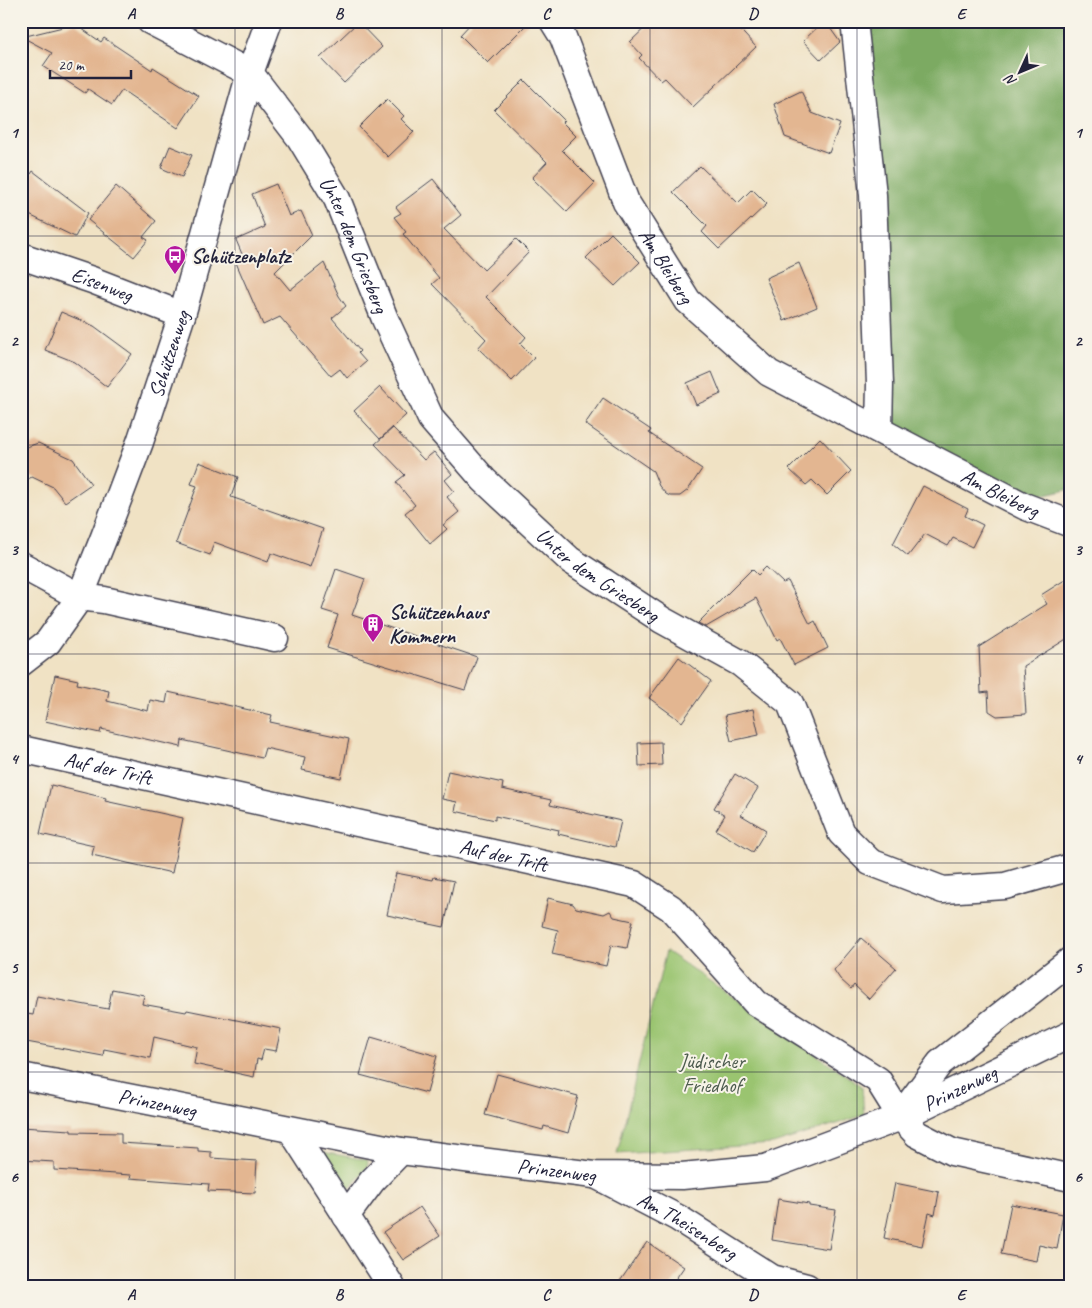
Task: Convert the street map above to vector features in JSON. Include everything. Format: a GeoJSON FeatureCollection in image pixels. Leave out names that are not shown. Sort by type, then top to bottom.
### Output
{"type":"FeatureCollection","features":[{"type":"Feature","properties":{"kind":"street"},"geometry":{"type":"LineString","coordinates":[[150,21],[250,73]]}},
{"type":"Feature","properties":{"kind":"street","name":"Schützenweg"},"geometry":{"type":"LineString","coordinates":[[21,663],[48,642],[80,597],[140,442],[182,315],[250,73],[269,21]]}},
{"type":"Feature","properties":{"kind":"street","name":"Am Bleiberg"},"geometry":{"type":"LineString","coordinates":[[553,21],[563,36],[626,202],[688,301],[769,373],[1024,506],[1071,524]]}},
{"type":"Feature","properties":{"kind":"street"},"geometry":{"type":"LineString","coordinates":[[854,21],[873,195],[880,384],[879,429]]}},
{"type":"Feature","properties":{"kind":"street","name":"Unter dem Griesberg"},"geometry":{"type":"LineString","coordinates":[[250,73],[300,138],[337,199],[385,319],[431,418],[484,480],[570,560],[662,620],[740,663],[790,702],[841,834],[870,862],[943,890],[1005,886],[1071,867]]}},
{"type":"Feature","properties":{"kind":"street","name":"Eisenweg"},"geometry":{"type":"LineString","coordinates":[[21,256],[92,280],[182,315]]}},
{"type":"Feature","properties":{"kind":"street"},"geometry":{"type":"LineString","coordinates":[[21,565],[80,597],[104,600],[275,638]]}},
{"type":"Feature","properties":{"kind":"street","name":"Auf der Trift"},"geometry":{"type":"LineString","coordinates":[[21,749],[634,884],[671,908],[756,1003],[878,1080],[901,1117]]}},
{"type":"Feature","properties":{"kind":"street"},"geometry":{"type":"LineString","coordinates":[[1071,960],[940,1063],[901,1117],[917,1134],[952,1152],[1071,1178]]}},
{"type":"Feature","properties":{"kind":"street","name":"Prinzenweg"},"geometry":{"type":"LineString","coordinates":[[21,1076],[401,1151],[594,1175],[682,1176],[765,1168],[901,1117],[1071,1034]]}},
{"type":"Feature","properties":{"kind":"street"},"geometry":{"type":"LineString","coordinates":[[291,1130],[392,1287]]}},
{"type":"Feature","properties":{"kind":"street"},"geometry":{"type":"LineString","coordinates":[[346,1216],[372,1181],[401,1151]]}},
{"type":"Feature","properties":{"kind":"street","name":"Am Theisenberg"},"geometry":{"type":"LineString","coordinates":[[594,1175],[678,1218],[772,1278],[807,1287]]}},
{"type":"Feature","properties":{"kind":"green space"},"geometry":{"type":"Polygon","coordinates":[[[863,21],[1071,21],[1071,489],[1045,495],[1017,488],[894,427],[882,171],[863,21]]]}},
{"type":"Feature","properties":{"kind":"green space","name":"Jüdischer Friedhof"},"geometry":{"type":"Polygon","coordinates":[[[666,951],[862,1086],[864,1115],[773,1144],[617,1154],[666,951]]]}},
{"type":"Feature","properties":{"kind":"green space"},"geometry":{"type":"Polygon","coordinates":[[[322,1152],[367,1160],[367,1168],[348,1190],[345,1190],[322,1159],[322,1152]]]}},
{"type":"Feature","properties":{"kind":"building"},"geometry":{"type":"Polygon","coordinates":[[[473,21],[530,21],[488,63],[460,35],[473,21]]]}},
{"type":"Feature","properties":{"kind":"building"},"geometry":{"type":"Polygon","coordinates":[[[652,21],[732,21],[756,47],[693,107],[665,78],[661,81],[639,58],[642,55],[630,42],[652,21]]]}},
{"type":"Feature","properties":{"kind":"building"},"geometry":{"type":"Polygon","coordinates":[[[824,21],[840,42],[821,60],[803,41],[824,21]]]}},
{"type":"Feature","properties":{"kind":"building"},"geometry":{"type":"Polygon","coordinates":[[[358,22],[382,47],[344,83],[320,58],[358,22]]]}},
{"type":"Feature","properties":{"kind":"building"},"geometry":{"type":"Polygon","coordinates":[[[75,24],[101,42],[104,38],[152,70],[153,67],[199,96],[178,128],[122,90],[112,105],[88,89],[85,93],[43,66],[52,53],[22,37],[75,24]]]}},
{"type":"Feature","properties":{"kind":"building"},"geometry":{"type":"Polygon","coordinates":[[[524,80],[564,120],[562,122],[576,136],[562,150],[595,183],[567,212],[532,178],[547,162],[494,110],[524,80]]]}},
{"type":"Feature","properties":{"kind":"building"},"geometry":{"type":"Polygon","coordinates":[[[801,91],[812,113],[840,124],[829,153],[785,137],[774,104],[801,91]]]}},
{"type":"Feature","properties":{"kind":"building"},"geometry":{"type":"Polygon","coordinates":[[[387,99],[404,116],[401,119],[414,132],[388,157],[359,127],[387,99]]]}},
{"type":"Feature","properties":{"kind":"building"},"geometry":{"type":"Polygon","coordinates":[[[170,146],[192,155],[182,177],[161,168],[170,146]]]}},
{"type":"Feature","properties":{"kind":"building"},"geometry":{"type":"Polygon","coordinates":[[[21,166],[31,174],[33,171],[88,213],[75,237],[21,211],[21,166]]]}},
{"type":"Feature","properties":{"kind":"building"},"geometry":{"type":"Polygon","coordinates":[[[700,166],[738,203],[752,189],[767,204],[719,249],[702,232],[707,226],[673,192],[700,166]]]}},
{"type":"Feature","properties":{"kind":"building"},"geometry":{"type":"Polygon","coordinates":[[[433,179],[461,215],[444,229],[484,270],[516,239],[529,252],[486,297],[526,337],[520,344],[534,358],[512,381],[478,348],[486,339],[432,284],[439,278],[403,234],[406,232],[394,217],[401,213],[396,207],[433,179]]]}},
{"type":"Feature","properties":{"kind":"building"},"geometry":{"type":"Polygon","coordinates":[[[276,184],[289,216],[301,211],[312,235],[275,272],[290,290],[324,263],[339,296],[346,306],[332,318],[360,351],[358,353],[366,362],[347,378],[340,369],[331,376],[280,317],[263,325],[234,258],[242,254],[236,240],[265,227],[252,194],[276,184]]]}},
{"type":"Feature","properties":{"kind":"building"},"geometry":{"type":"Polygon","coordinates":[[[116,186],[156,221],[143,237],[148,240],[134,257],[88,220],[116,186]]]}},
{"type":"Feature","properties":{"kind":"building"},"geometry":{"type":"Polygon","coordinates":[[[611,233],[640,262],[615,286],[586,258],[611,233]]]}},
{"type":"Feature","properties":{"kind":"building"},"geometry":{"type":"Polygon","coordinates":[[[799,263],[817,307],[784,321],[766,278],[799,263]]]}},
{"type":"Feature","properties":{"kind":"building"},"geometry":{"type":"Polygon","coordinates":[[[61,312],[94,326],[132,354],[107,387],[75,362],[45,350],[61,312]]]}},
{"type":"Feature","properties":{"kind":"building"},"geometry":{"type":"Polygon","coordinates":[[[712,372],[721,394],[696,405],[687,383],[712,372]]]}},
{"type":"Feature","properties":{"kind":"building"},"geometry":{"type":"Polygon","coordinates":[[[380,387],[406,415],[380,439],[354,411],[380,387]]]}},
{"type":"Feature","properties":{"kind":"building"},"geometry":{"type":"Polygon","coordinates":[[[603,398],[651,430],[649,433],[702,469],[688,490],[680,496],[666,494],[659,486],[653,471],[585,424],[603,398]]]}},
{"type":"Feature","properties":{"kind":"building"},"geometry":{"type":"Polygon","coordinates":[[[393,428],[424,460],[434,452],[452,474],[445,480],[454,491],[447,497],[459,512],[443,525],[447,529],[430,544],[405,513],[415,505],[396,482],[405,475],[375,444],[393,428]]]}},
{"type":"Feature","properties":{"kind":"building"},"geometry":{"type":"Polygon","coordinates":[[[820,438],[851,471],[827,495],[812,480],[806,485],[789,469],[820,438]]]}},
{"type":"Feature","properties":{"kind":"building"},"geometry":{"type":"Polygon","coordinates":[[[38,443],[73,459],[91,484],[65,502],[53,487],[32,477],[21,482],[21,449],[38,443]]]}},
{"type":"Feature","properties":{"kind":"building"},"geometry":{"type":"Polygon","coordinates":[[[199,462],[238,477],[231,497],[323,529],[310,567],[271,553],[268,562],[214,542],[210,555],[176,543],[197,486],[191,484],[199,462]]]}},
{"type":"Feature","properties":{"kind":"building"},"geometry":{"type":"Polygon","coordinates":[[[923,486],[968,509],[965,516],[983,525],[972,547],[953,538],[948,546],[925,534],[908,556],[893,544],[923,486]]]}},
{"type":"Feature","properties":{"kind":"building"},"geometry":{"type":"Polygon","coordinates":[[[766,567],[783,583],[788,581],[810,624],[815,621],[828,648],[794,665],[780,638],[777,640],[756,598],[706,627],[698,623],[752,569],[758,575],[766,567]]]}},
{"type":"Feature","properties":{"kind":"building"},"geometry":{"type":"Polygon","coordinates":[[[336,569],[365,579],[352,615],[477,657],[465,690],[327,648],[338,615],[322,610],[336,569]]]}},
{"type":"Feature","properties":{"kind":"building"},"geometry":{"type":"Polygon","coordinates":[[[1071,576],[1071,643],[1068,638],[1023,666],[1026,714],[997,716],[989,711],[988,692],[981,693],[979,647],[1047,604],[1041,595],[1071,576]]]}},
{"type":"Feature","properties":{"kind":"building"},"geometry":{"type":"Polygon","coordinates":[[[679,657],[711,681],[682,722],[649,698],[679,657]]]}},
{"type":"Feature","properties":{"kind":"building"},"geometry":{"type":"Polygon","coordinates":[[[55,675],[78,680],[77,684],[109,691],[107,701],[148,711],[150,700],[166,703],[168,692],[272,715],[270,722],[349,739],[341,778],[302,770],[305,757],[265,748],[262,758],[182,740],[181,747],[101,729],[100,733],[45,721],[55,675]]]}},
{"type":"Feature","properties":{"kind":"building"},"geometry":{"type":"Polygon","coordinates":[[[753,709],[759,735],[731,741],[725,715],[753,709]]]}},
{"type":"Feature","properties":{"kind":"building"},"geometry":{"type":"Polygon","coordinates":[[[661,742],[662,765],[639,766],[638,743],[661,742]]]}},
{"type":"Feature","properties":{"kind":"building"},"geometry":{"type":"Polygon","coordinates":[[[448,771],[503,783],[502,789],[551,800],[550,805],[621,821],[615,847],[558,834],[559,830],[495,816],[495,820],[455,811],[457,802],[442,799],[448,771]]]}},
{"type":"Feature","properties":{"kind":"building"},"geometry":{"type":"Polygon","coordinates":[[[735,774],[758,788],[741,815],[766,830],[753,852],[716,830],[725,815],[714,808],[735,774]]]}},
{"type":"Feature","properties":{"kind":"building"},"geometry":{"type":"Polygon","coordinates":[[[51,785],[106,798],[105,801],[183,818],[172,873],[92,855],[94,846],[40,834],[51,785]]]}},
{"type":"Feature","properties":{"kind":"building"},"geometry":{"type":"Polygon","coordinates":[[[396,873],[433,880],[434,877],[454,881],[444,927],[387,915],[396,873]]]}},
{"type":"Feature","properties":{"kind":"building"},"geometry":{"type":"Polygon","coordinates":[[[548,898],[573,904],[576,908],[604,914],[610,911],[614,917],[633,921],[627,948],[611,945],[606,966],[552,954],[558,930],[542,926],[548,898]]]}},
{"type":"Feature","properties":{"kind":"building"},"geometry":{"type":"Polygon","coordinates":[[[861,938],[896,968],[869,999],[854,985],[851,989],[840,979],[834,970],[861,938]]]}},
{"type":"Feature","properties":{"kind":"building"},"geometry":{"type":"Polygon","coordinates":[[[112,989],[144,995],[142,1004],[186,1012],[187,1010],[281,1029],[276,1051],[264,1049],[261,1060],[257,1059],[254,1077],[194,1064],[197,1047],[154,1037],[150,1058],[104,1049],[103,1056],[21,1041],[21,1013],[33,1015],[37,996],[108,1009],[112,989]]]}},
{"type":"Feature","properties":{"kind":"building"},"geometry":{"type":"Polygon","coordinates":[[[371,1037],[437,1056],[427,1093],[360,1075],[371,1037]]]}},
{"type":"Feature","properties":{"kind":"building"},"geometry":{"type":"Polygon","coordinates":[[[497,1074],[578,1096],[568,1133],[544,1126],[543,1130],[485,1115],[497,1074]]]}},
{"type":"Feature","properties":{"kind":"building"},"geometry":{"type":"Polygon","coordinates":[[[21,1127],[71,1130],[71,1132],[121,1133],[121,1143],[198,1148],[198,1151],[211,1152],[211,1158],[257,1161],[255,1193],[208,1191],[209,1184],[130,1178],[131,1175],[54,1170],[54,1162],[21,1160],[21,1127]]]}},
{"type":"Feature","properties":{"kind":"building"},"geometry":{"type":"Polygon","coordinates":[[[895,1183],[939,1192],[935,1215],[929,1213],[922,1246],[884,1238],[895,1183]]]}},
{"type":"Feature","properties":{"kind":"building"},"geometry":{"type":"Polygon","coordinates":[[[778,1199],[836,1210],[829,1249],[772,1240],[778,1199]]]}},
{"type":"Feature","properties":{"kind":"building"},"geometry":{"type":"Polygon","coordinates":[[[1011,1204],[1063,1214],[1057,1249],[1039,1245],[1036,1261],[1001,1254],[1011,1204]]]}},
{"type":"Feature","properties":{"kind":"building"},"geometry":{"type":"Polygon","coordinates":[[[420,1207],[440,1236],[403,1260],[383,1232],[420,1207]]]}},
{"type":"Feature","properties":{"kind":"building"},"geometry":{"type":"Polygon","coordinates":[[[647,1242],[684,1267],[670,1287],[616,1287],[647,1242]]]}},
{"type":"Feature","properties":{"kind":"place","name":"Schützenplatz"},"geometry":{"type":"Point","coordinates":[175,275]}},
{"type":"Feature","properties":{"kind":"place","name":"Schützenhaus Kommern"},"geometry":{"type":"Point","coordinates":[373,643]}}]}
